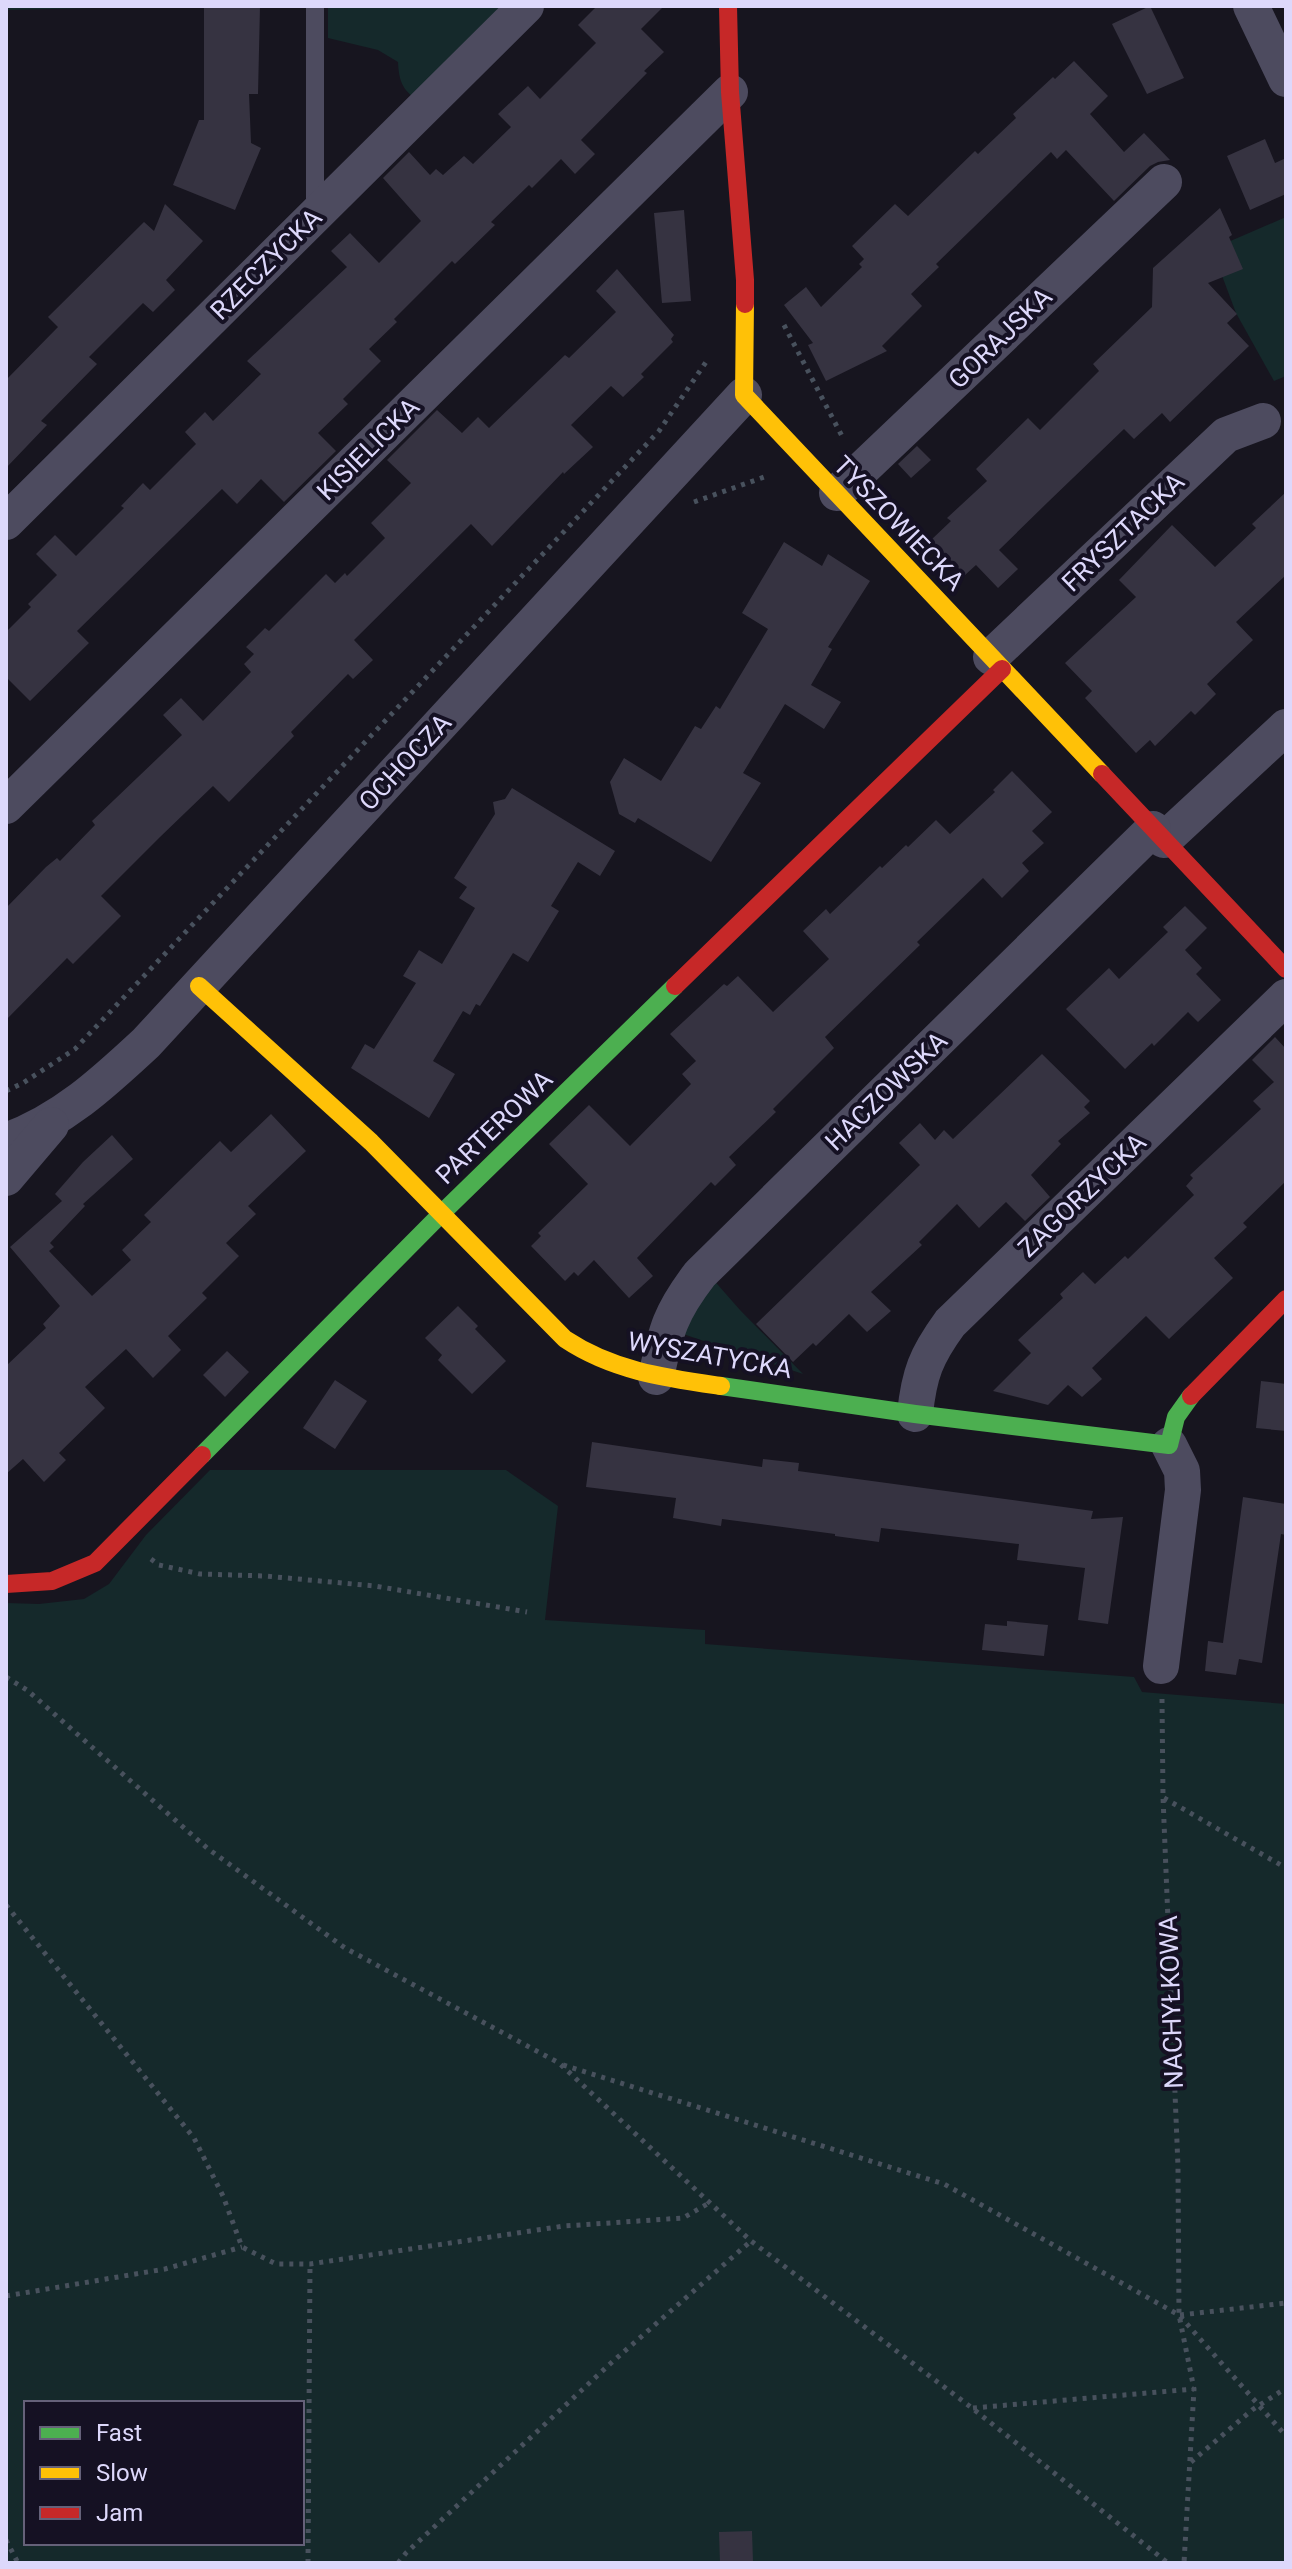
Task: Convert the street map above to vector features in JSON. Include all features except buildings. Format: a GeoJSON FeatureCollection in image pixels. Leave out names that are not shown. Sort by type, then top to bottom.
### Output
{"type":"FeatureCollection","features":[{"type":"Feature","properties":{"kind":"street","name":"RZECZYCKA"},"geometry":{"type":"LineString","coordinates":[[6,522],[526,6]]}},
{"type":"Feature","properties":{"kind":"street"},"geometry":{"type":"LineString","coordinates":[[728,6],[730,92],[745,280],[744,395]]}},
{"type":"Feature","properties":{"kind":"street"},"geometry":{"type":"LineString","coordinates":[[1251,6],[1286,79]]}},
{"type":"Feature","properties":{"kind":"street","name":"KISIELICKA"},"geometry":{"type":"LineString","coordinates":[[6,806],[730,92]]}},
{"type":"Feature","properties":{"kind":"street","name":"GORAJSKA"},"geometry":{"type":"LineString","coordinates":[[848,482],[1164,182]]}},
{"type":"Feature","properties":{"kind":"street","name":"TYSZOWIECKA"},"geometry":{"type":"LineString","coordinates":[[744,395],[806,462],[848,482],[997,663],[1286,969]]}},
{"type":"Feature","properties":{"kind":"street","name":"OCHOCZA"},"geometry":{"type":"LineString","coordinates":[[6,1141],[57,1118],[94,1090],[146,1043],[744,395]]}},
{"type":"Feature","properties":{"kind":"street","name":"FRYSZTACKA"},"geometry":{"type":"LineString","coordinates":[[997,663],[1226,435],[1263,421]]}},
{"type":"Feature","properties":{"kind":"street","name":"PARTEROWA"},"geometry":{"type":"LineString","coordinates":[[6,1584],[34,1585],[68,1578],[95,1563],[442,1213],[997,663]]}},
{"type":"Feature","properties":{"kind":"street","name":"HACZOWSKA"},"geometry":{"type":"LineString","coordinates":[[656,1377],[665,1331],[678,1303],[700,1274],[1158,835],[1286,727]]}},
{"type":"Feature","properties":{"kind":"street","name":"WYSZATYCKA"},"geometry":{"type":"LineString","coordinates":[[199,986],[371,1142],[565,1339],[595,1358],[656,1377],[915,1414],[1169,1445]]}},
{"type":"Feature","properties":{"kind":"street","name":"ZAGORZYCKA"},"geometry":{"type":"LineString","coordinates":[[915,1414],[922,1372],[931,1349],[950,1323],[1286,997]]}},
{"type":"Feature","properties":{"kind":"street","name":"OCHOCZA"},"geometry":{"type":"LineString","coordinates":[[6,1178],[57,1118]]}},
{"type":"Feature","properties":{"kind":"street"},"geometry":{"type":"LineString","coordinates":[[1161,1666],[1183,1490],[1182,1471],[1169,1445],[1176,1417],[1187,1400],[1286,1299]]}},
{"type":"Feature","properties":{"kind":"lane"},"geometry":{"type":"LineString","coordinates":[[315,6],[315,215]]}},
{"type":"Feature","properties":{"kind":"path"},"geometry":{"type":"LineString","coordinates":[[779,317],[848,482]]}},
{"type":"Feature","properties":{"kind":"path"},"geometry":{"type":"LineString","coordinates":[[6,1091],[75,1049],[659,431],[711,354]]}},
{"type":"Feature","properties":{"kind":"path"},"geometry":{"type":"LineString","coordinates":[[684,505],[806,462]]}},
{"type":"Feature","properties":{"kind":"path"},"geometry":{"type":"LineString","coordinates":[[121,1536],[159,1565],[200,1574],[265,1576],[375,1586],[527,1612]]}},
{"type":"Feature","properties":{"kind":"path","name":"NACHYŁKOWA"},"geometry":{"type":"LineString","coordinates":[[1161,1666],[1163,1797],[1178,2167],[1179,2315],[1194,2389],[1184,2563]]}},
{"type":"Feature","properties":{"kind":"path"},"geometry":{"type":"LineString","coordinates":[[6,1677],[27,1690],[207,1848],[345,1948],[559,2063],[944,2184],[1179,2315],[1286,2436]]}},
{"type":"Feature","properties":{"kind":"path"},"geometry":{"type":"LineString","coordinates":[[1163,1797],[1286,1868]]}},
{"type":"Feature","properties":{"kind":"path"},"geometry":{"type":"LineString","coordinates":[[6,1905],[194,2138],[223,2196],[242,2247]]}},
{"type":"Feature","properties":{"kind":"path"},"geometry":{"type":"LineString","coordinates":[[559,2063],[751,2241],[972,2408],[1168,2563]]}},
{"type":"Feature","properties":{"kind":"path"},"geometry":{"type":"LineString","coordinates":[[6,2296],[165,2269],[242,2247],[276,2264],[310,2264],[564,2226],[683,2218],[709,2203]]}},
{"type":"Feature","properties":{"kind":"path"},"geometry":{"type":"LineString","coordinates":[[398,2563],[611,2363],[751,2241]]}},
{"type":"Feature","properties":{"kind":"path"},"geometry":{"type":"LineString","coordinates":[[308,2563],[310,2264]]}},
{"type":"Feature","properties":{"kind":"path"},"geometry":{"type":"LineString","coordinates":[[1179,2315],[1286,2303]]}},
{"type":"Feature","properties":{"kind":"path"},"geometry":{"type":"LineString","coordinates":[[1191,2463],[1260,2405],[1286,2388]]}},
{"type":"Feature","properties":{"kind":"path"},"geometry":{"type":"LineString","coordinates":[[972,2408],[1194,2389]]}},
{"type":"Feature","properties":{"kind":"path"},"geometry":{"type":"LineString","coordinates":[[6,2540],[18,2563]]}},
{"type":"Feature","properties":{"kind":"green space"},"geometry":{"type":"Polygon","coordinates":[[[6,6],[141,6],[141,7],[6,10],[6,6]]]}},
{"type":"Feature","properties":{"kind":"green space"},"geometry":{"type":"Polygon","coordinates":[[[328,6],[510,6],[417,100],[402,84],[398,62],[378,50],[328,38],[328,6]]]}},
{"type":"Feature","properties":{"kind":"green space"},"geometry":{"type":"Polygon","coordinates":[[[1286,217],[1286,376],[1274,381],[1236,313],[1212,249],[1286,217]]]}},
{"type":"Feature","properties":{"kind":"green space"},"geometry":{"type":"Polygon","coordinates":[[[711,1277],[740,1310],[803,1374],[674,1331],[711,1277]]]}},
{"type":"Feature","properties":{"kind":"green space"},"geometry":{"type":"Polygon","coordinates":[[[210,1470],[506,1470],[558,1506],[545,1620],[705,1630],[705,1644],[1134,1677],[1142,1692],[1286,1704],[1286,2563],[6,2563],[6,1603],[39,1604],[84,1599],[109,1584],[146,1535],[210,1470]]]}},
{"type":"Feature","properties":{"kind":"traffic: fast"},"geometry":{"type":"LineString","coordinates":[[202,1455],[442,1213],[675,986]]}},
{"type":"Feature","properties":{"kind":"traffic: fast"},"geometry":{"type":"LineString","coordinates":[[721,1386],[915,1414],[1169,1445],[1176,1417],[1191,1396]]}},
{"type":"Feature","properties":{"kind":"traffic: slow"},"geometry":{"type":"LineString","coordinates":[[745,304],[744,395],[1102,774]]}},
{"type":"Feature","properties":{"kind":"traffic: slow"},"geometry":{"type":"LineString","coordinates":[[199,986],[371,1142],[565,1339],[621,1366],[721,1386]]}},
{"type":"Feature","properties":{"kind":"traffic: jam"},"geometry":{"type":"LineString","coordinates":[[728,6],[730,92],[745,304]]}},
{"type":"Feature","properties":{"kind":"traffic: jam"},"geometry":{"type":"LineString","coordinates":[[675,986],[1002,669]]}},
{"type":"Feature","properties":{"kind":"traffic: jam"},"geometry":{"type":"LineString","coordinates":[[1102,774],[1286,969]]}},
{"type":"Feature","properties":{"kind":"traffic: jam"},"geometry":{"type":"LineString","coordinates":[[1191,1396],[1286,1299]]}},
{"type":"Feature","properties":{"kind":"traffic: jam"},"geometry":{"type":"LineString","coordinates":[[6,1584],[52,1581],[95,1563],[202,1455]]}}]}
